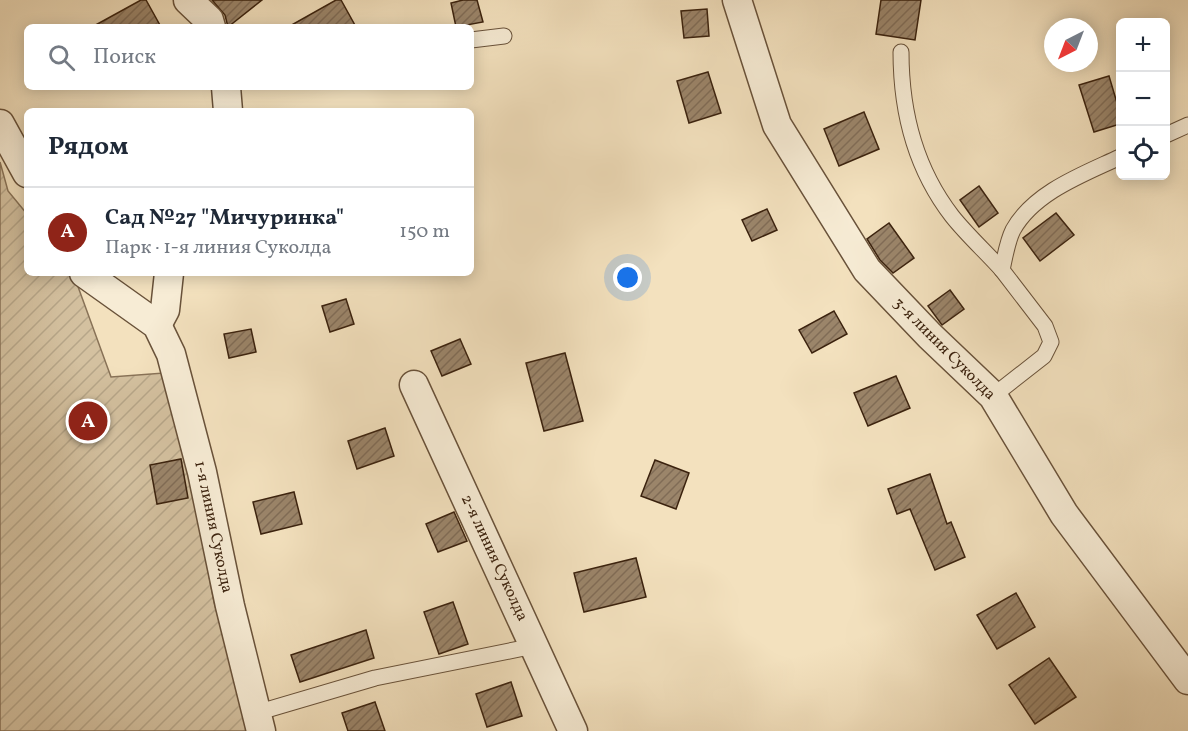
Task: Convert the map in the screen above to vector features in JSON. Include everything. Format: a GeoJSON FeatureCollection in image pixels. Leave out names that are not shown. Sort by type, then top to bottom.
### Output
{"type":"FeatureCollection","features":[{"type":"Feature","properties":{"kind":"street"},"geometry":{"type":"LineString","coordinates":[[188,0],[209,20],[210,24]]}},
{"type":"Feature","properties":{"kind":"street","name":"3-я линия Суколда"},"geometry":{"type":"LineString","coordinates":[[737,0],[777,125],[867,270],[930,336],[993,396],[1064,514],[1188,680]]}},
{"type":"Feature","properties":{"kind":"street"},"geometry":{"type":"LineString","coordinates":[[0,124],[24,168]]}},
{"type":"Feature","properties":{"kind":"street","name":"1-я линия Суколда"},"geometry":{"type":"LineString","coordinates":[[88,276],[157,325],[171,354],[202,472],[230,606],[259,722]]}},
{"type":"Feature","properties":{"kind":"street"},"geometry":{"type":"LineString","coordinates":[[157,325],[165,310],[169,276]]}},
{"type":"Feature","properties":{"kind":"street","name":"2-я линия Суколда"},"geometry":{"type":"LineString","coordinates":[[414,385],[573,731]]}},
{"type":"Feature","properties":{"kind":"lane"},"geometry":{"type":"LineString","coordinates":[[474,40],[504,36]]}},
{"type":"Feature","properties":{"kind":"lane"},"geometry":{"type":"LineString","coordinates":[[901,52],[904,106],[926,176],[953,217],[1002,270],[1046,326],[1051,342],[1044,356],[993,396]]}},
{"type":"Feature","properties":{"kind":"lane"},"geometry":{"type":"LineString","coordinates":[[1170,133],[1188,125]]}},
{"type":"Feature","properties":{"kind":"lane"},"geometry":{"type":"LineString","coordinates":[[1002,270],[1013,230],[1025,214],[1069,181],[1116,159]]}},
{"type":"Feature","properties":{"kind":"lane"},"geometry":{"type":"LineString","coordinates":[[259,722],[375,678],[534,646]]}},
{"type":"Feature","properties":{"kind":"shaded area"},"geometry":{"type":"Polygon","coordinates":[[[0,162],[8,191],[24,210],[24,276],[74,276],[111,377],[164,373],[188,465],[214,602],[249,731],[0,731],[0,162]]]}},
{"type":"Feature","properties":{"kind":"building"},"geometry":{"type":"Polygon","coordinates":[[[141,0],[146,0],[159,24],[97,24],[141,0]]]}},
{"type":"Feature","properties":{"kind":"building"},"geometry":{"type":"Polygon","coordinates":[[[212,0],[262,0],[232,24],[227,24],[225,15],[212,0]]]}},
{"type":"Feature","properties":{"kind":"building"},"geometry":{"type":"Polygon","coordinates":[[[336,0],[341,0],[354,24],[293,24],[336,0]]]}},
{"type":"Feature","properties":{"kind":"building"},"geometry":{"type":"Polygon","coordinates":[[[477,0],[483,22],[455,24],[451,3],[477,0]]]}},
{"type":"Feature","properties":{"kind":"building"},"geometry":{"type":"Polygon","coordinates":[[[881,0],[921,0],[915,40],[876,34],[881,0]]]}},
{"type":"Feature","properties":{"kind":"building"},"geometry":{"type":"Polygon","coordinates":[[[707,9],[709,36],[684,38],[681,11],[707,9]]]}},
{"type":"Feature","properties":{"kind":"building"},"geometry":{"type":"Polygon","coordinates":[[[708,72],[721,113],[689,123],[677,81],[708,72]]]}},
{"type":"Feature","properties":{"kind":"building"},"geometry":{"type":"Polygon","coordinates":[[[1109,76],[1116,100],[1116,125],[1094,132],[1079,85],[1109,76]]]}},
{"type":"Feature","properties":{"kind":"building"},"geometry":{"type":"Polygon","coordinates":[[[864,112],[879,149],[839,166],[824,129],[864,112]]]}},
{"type":"Feature","properties":{"kind":"building"},"geometry":{"type":"Polygon","coordinates":[[[979,186],[998,213],[979,227],[960,200],[979,186]]]}},
{"type":"Feature","properties":{"kind":"building"},"geometry":{"type":"Polygon","coordinates":[[[767,209],[777,230],[752,241],[742,220],[767,209]]]}},
{"type":"Feature","properties":{"kind":"building"},"geometry":{"type":"Polygon","coordinates":[[[1056,213],[1074,235],[1040,261],[1023,238],[1056,213]]]}},
{"type":"Feature","properties":{"kind":"building"},"geometry":{"type":"Polygon","coordinates":[[[889,223],[914,258],[893,273],[880,260],[867,239],[889,223]]]}},
{"type":"Feature","properties":{"kind":"building"},"geometry":{"type":"Polygon","coordinates":[[[950,290],[964,309],[942,325],[928,306],[950,290]]]}},
{"type":"Feature","properties":{"kind":"building"},"geometry":{"type":"Polygon","coordinates":[[[346,299],[354,324],[330,332],[322,306],[346,299]]]}},
{"type":"Feature","properties":{"kind":"building"},"geometry":{"type":"Polygon","coordinates":[[[834,311],[847,334],[812,353],[799,330],[834,311]]]}},
{"type":"Feature","properties":{"kind":"building"},"geometry":{"type":"Polygon","coordinates":[[[251,329],[256,352],[229,358],[224,334],[251,329]]]}},
{"type":"Feature","properties":{"kind":"building"},"geometry":{"type":"Polygon","coordinates":[[[460,339],[471,364],[442,376],[431,351],[460,339]]]}},
{"type":"Feature","properties":{"kind":"building"},"geometry":{"type":"Polygon","coordinates":[[[565,353],[583,421],[544,431],[526,363],[565,353]]]}},
{"type":"Feature","properties":{"kind":"building"},"geometry":{"type":"Polygon","coordinates":[[[896,376],[910,408],[868,426],[854,393],[896,376]]]}},
{"type":"Feature","properties":{"kind":"building"},"geometry":{"type":"Polygon","coordinates":[[[385,428],[394,456],[357,469],[348,441],[385,428]]]}},
{"type":"Feature","properties":{"kind":"building"},"geometry":{"type":"Polygon","coordinates":[[[181,459],[188,498],[157,504],[150,465],[181,459]]]}},
{"type":"Feature","properties":{"kind":"building"},"geometry":{"type":"Polygon","coordinates":[[[655,460],[689,473],[676,509],[641,496],[655,460]]]}},
{"type":"Feature","properties":{"kind":"building"},"geometry":{"type":"Polygon","coordinates":[[[930,474],[947,524],[951,522],[965,557],[935,570],[910,509],[897,514],[888,489],[930,474]]]}},
{"type":"Feature","properties":{"kind":"building"},"geometry":{"type":"Polygon","coordinates":[[[294,492],[302,524],[261,534],[253,502],[294,492]]]}},
{"type":"Feature","properties":{"kind":"building"},"geometry":{"type":"Polygon","coordinates":[[[454,512],[467,541],[438,552],[426,524],[454,512]]]}},
{"type":"Feature","properties":{"kind":"building"},"geometry":{"type":"Polygon","coordinates":[[[636,558],[646,597],[584,612],[574,573],[636,558]]]}},
{"type":"Feature","properties":{"kind":"building"},"geometry":{"type":"Polygon","coordinates":[[[1016,593],[1035,627],[997,649],[977,615],[1016,593]]]}},
{"type":"Feature","properties":{"kind":"building"},"geometry":{"type":"Polygon","coordinates":[[[453,602],[468,644],[439,654],[424,612],[453,602]]]}},
{"type":"Feature","properties":{"kind":"building"},"geometry":{"type":"Polygon","coordinates":[[[366,630],[374,658],[300,682],[291,655],[366,630]]]}},
{"type":"Feature","properties":{"kind":"building"},"geometry":{"type":"Polygon","coordinates":[[[1049,658],[1076,697],[1035,724],[1009,685],[1049,658]]]}},
{"type":"Feature","properties":{"kind":"building"},"geometry":{"type":"Polygon","coordinates":[[[511,682],[522,716],[487,727],[476,694],[511,682]]]}},
{"type":"Feature","properties":{"kind":"building"},"geometry":{"type":"Polygon","coordinates":[[[375,702],[385,731],[348,731],[342,713],[375,702]]]}},
{"type":"Feature","properties":{"kind":"place","name":"Сад №27 \"Мичуринка\""},"geometry":{"type":"Point","coordinates":[88,421]}}]}
